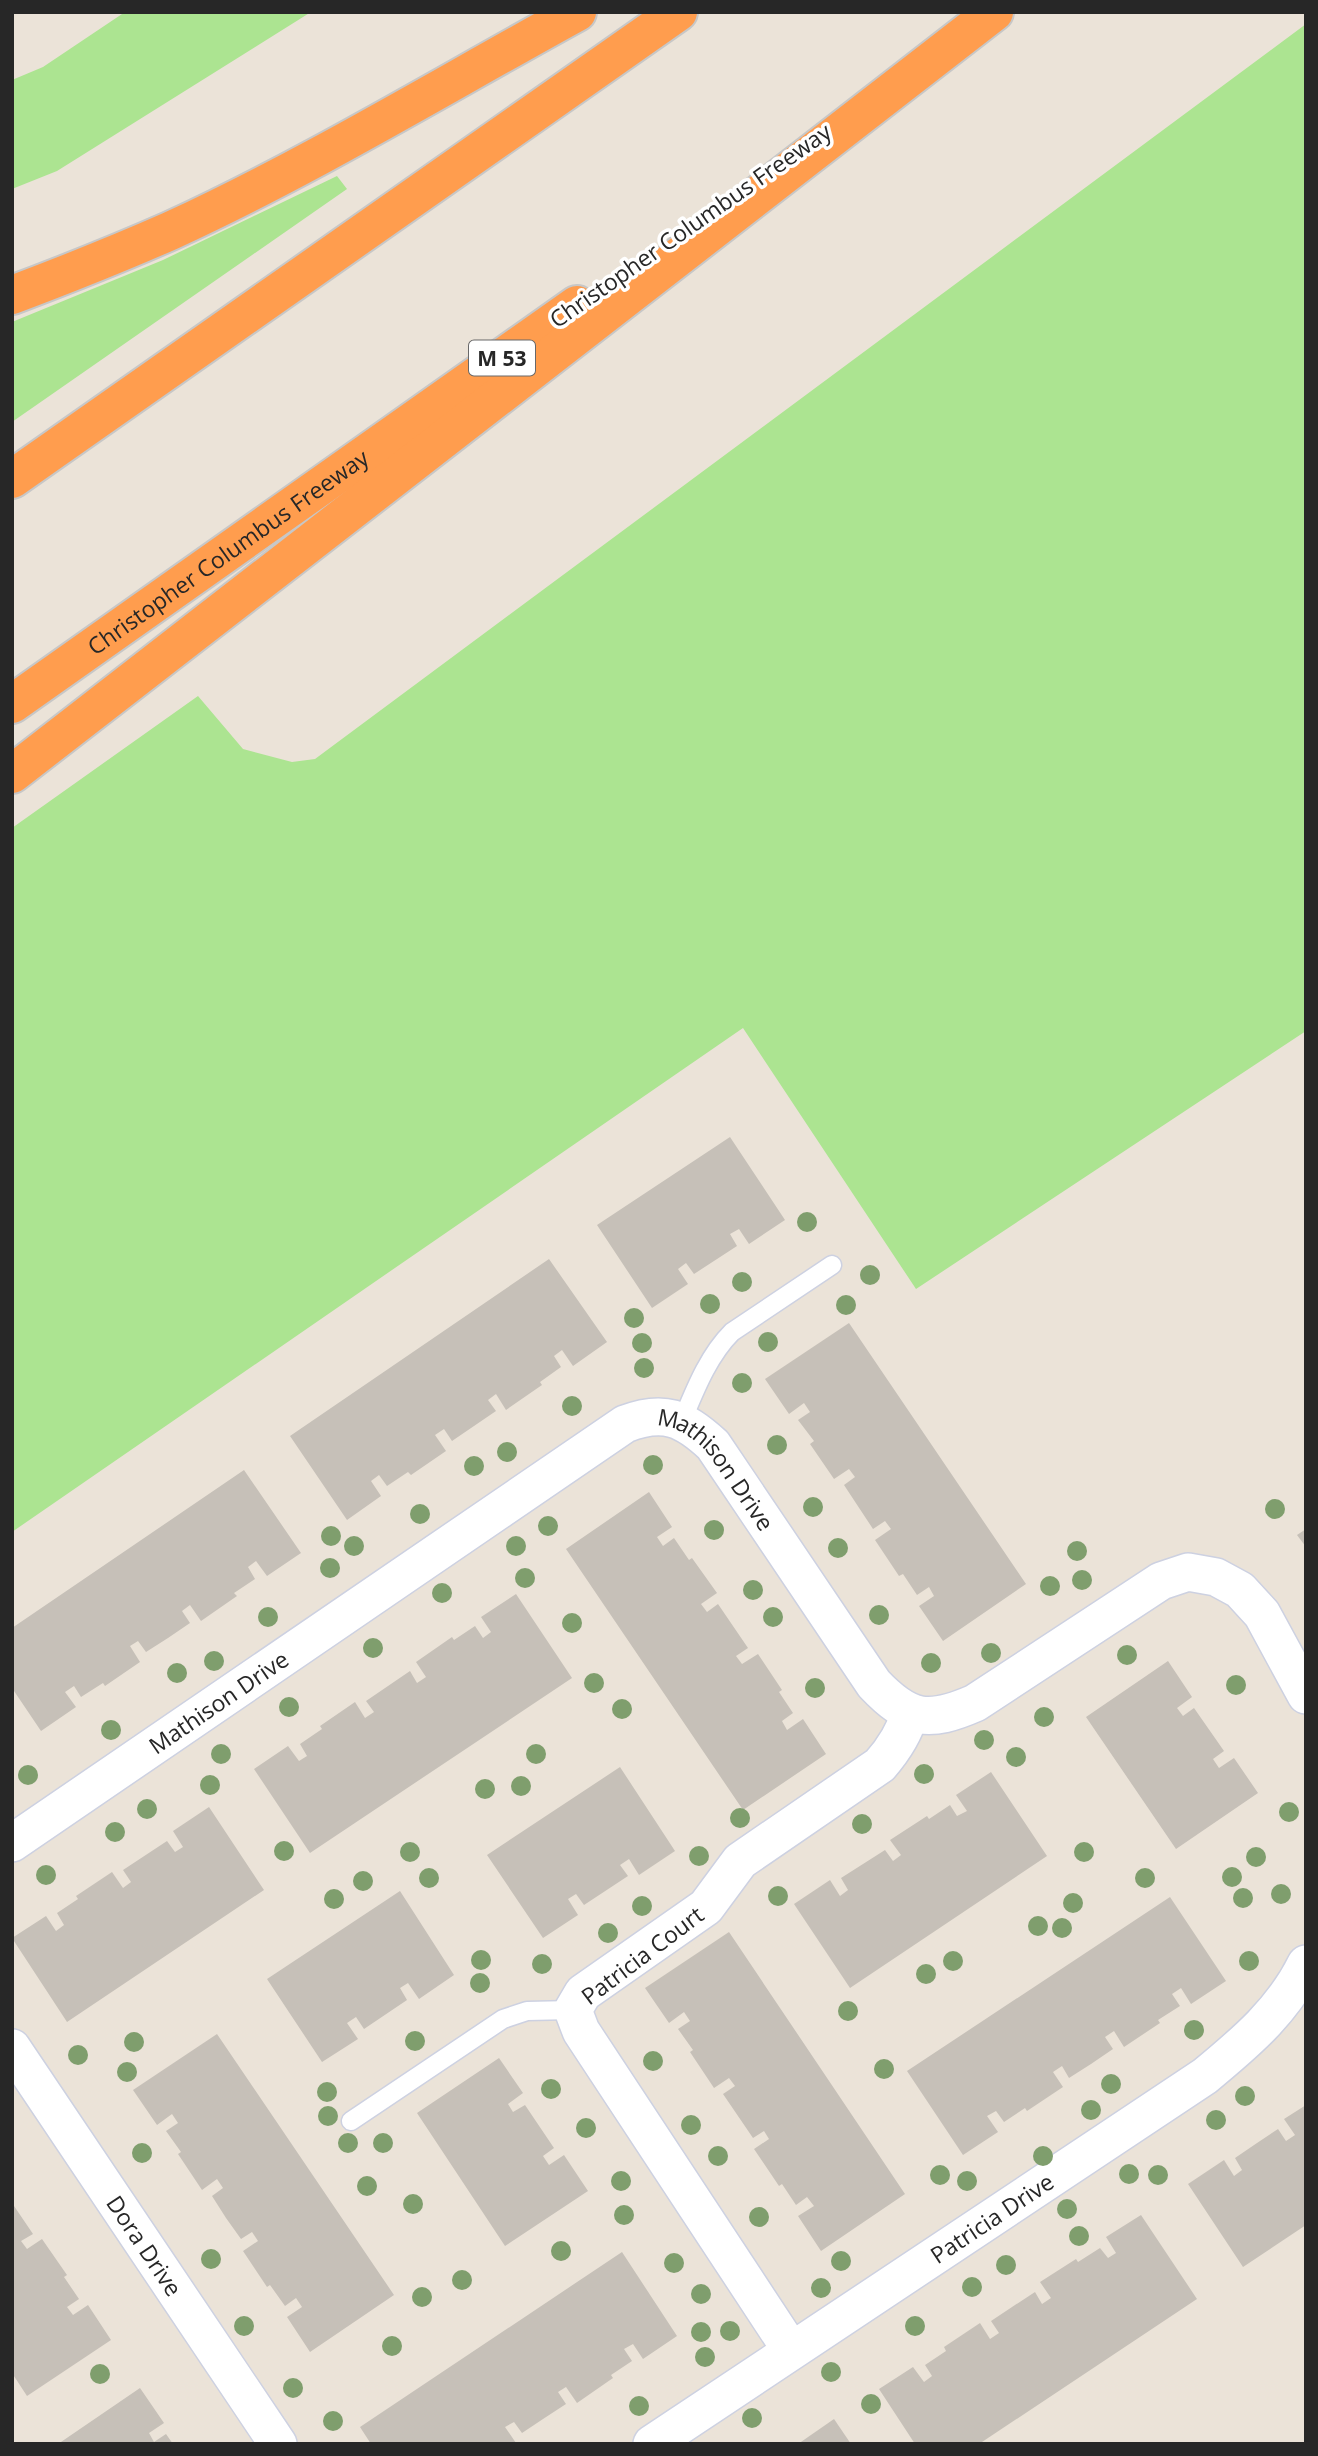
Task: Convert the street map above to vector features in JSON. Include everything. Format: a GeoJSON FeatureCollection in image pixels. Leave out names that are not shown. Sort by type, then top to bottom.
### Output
{"type":"FeatureCollection","features":[{"type":"Feature","properties":{"kind":"highway"},"geometry":{"type":"LineString","coordinates":[[12,295],[139,244],[248,192],[577,12]]}},
{"type":"Feature","properties":{"kind":"highway"},"geometry":{"type":"LineString","coordinates":[[12,479],[678,12]]}},
{"type":"Feature","properties":{"kind":"highway"},"geometry":{"type":"LineString","coordinates":[[12,774],[992,12]]}},
{"type":"Feature","properties":{"kind":"highway","name":"Christopher Columbus Freeway"},"geometry":{"type":"LineString","coordinates":[[12,704],[992,12]]}},
{"type":"Feature","properties":{"kind":"street","name":"Mathison Drive"},"geometry":{"type":"LineString","coordinates":[[12,1843],[625,1424],[644,1417],[664,1416],[682,1421],[698,1430],[713,1445],[874,1684],[891,1703],[910,1713]]}},
{"type":"Feature","properties":{"kind":"street"},"geometry":{"type":"LineString","coordinates":[[910,1713],[934,1716],[953,1713],[975,1703],[1161,1581],[1188,1572],[1216,1577],[1240,1591],[1262,1614],[1306,1695]]}},
{"type":"Feature","properties":{"kind":"street","name":"Patricia Court"},"geometry":{"type":"LineString","coordinates":[[791,2350],[581,2031],[573,2010],[583,1993],[706,1908],[740,1861],[880,1765],[895,1748],[905,1730],[910,1713]]}},
{"type":"Feature","properties":{"kind":"street","name":"Patricia Drive"},"geometry":{"type":"LineString","coordinates":[[652,2444],[1205,2076],[1245,2044],[1270,2017],[1294,1987],[1306,1964]]}},
{"type":"Feature","properties":{"kind":"street","name":"Dora Drive"},"geometry":{"type":"LineString","coordinates":[[12,2049],[278,2444]]}},
{"type":"Feature","properties":{"kind":"lane"},"geometry":{"type":"LineString","coordinates":[[682,1421],[695,1390],[723,1341],[732,1332],[832,1265]]}},
{"type":"Feature","properties":{"kind":"lane"},"geometry":{"type":"LineString","coordinates":[[351,2121],[503,2019],[527,2011],[573,2010]]}},
{"type":"Feature","properties":{"kind":"green space"},"geometry":{"type":"Polygon","coordinates":[[[125,12],[311,12],[57,171],[12,189],[12,80],[43,67],[125,12]]]}},
{"type":"Feature","properties":{"kind":"green space"},"geometry":{"type":"Polygon","coordinates":[[[1306,24],[1306,1031],[916,1289],[743,1028],[12,1532],[12,828],[198,696],[243,749],[292,762],[315,759],[1306,24]]]}},
{"type":"Feature","properties":{"kind":"green space"},"geometry":{"type":"Polygon","coordinates":[[[337,176],[347,189],[12,422],[12,322],[163,260],[337,176]]]}},
{"type":"Feature","properties":{"kind":"building"},"geometry":{"type":"Polygon","coordinates":[[[730,1137],[785,1220],[749,1244],[739,1229],[730,1234],[737,1246],[694,1274],[686,1263],[678,1269],[688,1284],[652,1308],[597,1225],[730,1137]]]}},
{"type":"Feature","properties":{"kind":"building"},"geometry":{"type":"Polygon","coordinates":[[[549,1259],[607,1342],[573,1366],[562,1350],[554,1356],[561,1367],[540,1382],[542,1385],[506,1410],[496,1394],[488,1400],[496,1411],[452,1441],[444,1429],[435,1435],[446,1451],[411,1475],[408,1472],[387,1486],[379,1475],[371,1481],[381,1496],[347,1520],[290,1436],[549,1259]]]}},
{"type":"Feature","properties":{"kind":"building"},"geometry":{"type":"Polygon","coordinates":[[[849,1323],[1026,1584],[943,1641],[919,1606],[934,1596],[929,1587],[917,1595],[903,1574],[899,1576],[875,1540],[891,1529],[885,1521],[873,1529],[844,1485],[855,1477],[849,1469],[834,1479],[810,1444],[814,1441],[798,1420],[810,1412],[804,1403],[789,1414],[765,1379],[849,1323]]]}},
{"type":"Feature","properties":{"kind":"building"},"geometry":{"type":"Polygon","coordinates":[[[244,1470],[301,1553],[267,1576],[256,1561],[248,1567],[255,1579],[234,1593],[237,1596],[201,1621],[190,1605],[182,1611],[190,1623],[146,1652],[138,1641],[130,1646],[140,1662],[105,1686],[103,1683],[81,1697],[74,1686],[65,1692],[76,1707],[41,1731],[12,1688],[12,1628],[244,1470]]]}},
{"type":"Feature","properties":{"kind":"building"},"geometry":{"type":"Polygon","coordinates":[[[649,1492],[672,1527],[657,1537],[663,1546],[674,1538],[689,1560],[692,1558],[717,1593],[701,1604],[707,1612],[718,1604],[748,1648],[736,1656],[742,1664],[758,1654],[782,1690],[779,1692],[793,1713],[782,1721],[787,1730],[803,1719],[826,1754],[743,1810],[566,1549],[649,1492]]]}},
{"type":"Feature","properties":{"kind":"building"},"geometry":{"type":"Polygon","coordinates":[[[1306,1529],[1306,1547],[1297,1535],[1306,1529]]]}},
{"type":"Feature","properties":{"kind":"building"},"geometry":{"type":"Polygon","coordinates":[[[516,1594],[572,1678],[310,1853],[254,1769],[288,1746],[299,1761],[307,1756],[300,1744],[322,1729],[320,1726],[355,1702],[365,1718],[374,1712],[366,1701],[410,1671],[417,1683],[426,1677],[416,1662],[452,1637],[454,1640],[475,1626],[483,1638],[491,1632],[481,1617],[516,1594]]]}},
{"type":"Feature","properties":{"kind":"building"},"geometry":{"type":"Polygon","coordinates":[[[1168,1661],[1192,1697],[1177,1708],[1183,1716],[1194,1708],[1224,1751],[1213,1759],[1219,1768],[1234,1758],[1258,1793],[1176,1849],[1086,1717],[1168,1661]]]}},
{"type":"Feature","properties":{"kind":"building"},"geometry":{"type":"Polygon","coordinates":[[[620,1767],[675,1851],[639,1875],[629,1859],[620,1865],[628,1876],[584,1905],[576,1894],[568,1899],[578,1915],[543,1938],[487,1855],[620,1767]]]}},
{"type":"Feature","properties":{"kind":"building"},"geometry":{"type":"Polygon","coordinates":[[[991,1772],[1047,1856],[850,1988],[794,1904],[830,1880],[840,1896],[848,1890],[841,1878],[885,1850],[893,1861],[901,1855],[890,1840],[950,1805],[957,1816],[967,1811],[956,1795],[991,1772]]]}},
{"type":"Feature","properties":{"kind":"building"},"geometry":{"type":"Polygon","coordinates":[[[209,1807],[264,1890],[67,2022],[12,1938],[46,1916],[56,1931],[64,1925],[57,1913],[78,1899],[76,1896],[112,1872],[123,1888],[131,1882],[123,1870],[167,1841],[175,1852],[183,1847],[173,1831],[209,1807]]]}},
{"type":"Feature","properties":{"kind":"building"},"geometry":{"type":"Polygon","coordinates":[[[400,1891],[454,1975],[419,1999],[408,1983],[400,1988],[407,2000],[364,2029],[356,2017],[347,2023],[358,2039],[322,2062],[267,1979],[400,1891]]]}},
{"type":"Feature","properties":{"kind":"building"},"geometry":{"type":"Polygon","coordinates":[[[1170,1897],[1226,1981],[1191,2004],[1181,1988],[1172,1994],[1180,2006],[1124,2047],[1114,2031],[1105,2037],[1113,2049],[1091,2064],[1069,2078],[1062,2066],[1053,2072],[1063,2087],[1027,2111],[1025,2108],[1004,2122],[996,2111],[987,2116],[998,2132],[963,2155],[907,2071],[1170,1897]]]}},
{"type":"Feature","properties":{"kind":"building"},"geometry":{"type":"Polygon","coordinates":[[[729,1932],[905,2194],[821,2251],[798,2216],[814,2206],[807,2197],[796,2205],[782,2184],[779,2186],[754,2149],[769,2139],[764,2131],[753,2138],[723,2094],[735,2086],[729,2078],[714,2088],[678,2029],[690,2021],[684,2012],[669,2023],[645,1988],[729,1932]]]}},
{"type":"Feature","properties":{"kind":"building"},"geometry":{"type":"Polygon","coordinates":[[[217,2034],[394,2295],[310,2352],[287,2317],[302,2307],[296,2298],[285,2306],[270,2285],[267,2287],[243,2251],[258,2241],[252,2232],[241,2239],[226,2218],[212,2196],[223,2188],[217,2179],[202,2190],[166,2131],[178,2123],[172,2114],[157,2125],[133,2090],[217,2034]]]}},
{"type":"Feature","properties":{"kind":"building"},"geometry":{"type":"Polygon","coordinates":[[[499,2058],[523,2093],[508,2104],[513,2112],[525,2105],[554,2148],[543,2156],[549,2165],[564,2155],[588,2191],[505,2246],[417,2113],[499,2058]]]}},
{"type":"Feature","properties":{"kind":"building"},"geometry":{"type":"Polygon","coordinates":[[[1306,2105],[1306,2225],[1243,2267],[1188,2184],[1224,2160],[1234,2176],[1242,2170],[1235,2158],[1257,2143],[1278,2129],[1286,2141],[1295,2135],[1284,2119],[1306,2105]]]}},
{"type":"Feature","properties":{"kind":"building"},"geometry":{"type":"Polygon","coordinates":[[[12,2203],[33,2234],[21,2241],[27,2249],[42,2239],[67,2275],[64,2277],[79,2299],[67,2307],[73,2315],[88,2305],[111,2340],[27,2396],[12,2373],[12,2203]]]}},
{"type":"Feature","properties":{"kind":"building"},"geometry":{"type":"Polygon","coordinates":[[[1141,2215],[1197,2299],[979,2444],[915,2444],[879,2389],[913,2367],[924,2382],[932,2376],[925,2365],[946,2351],[944,2347],[980,2323],[990,2339],[999,2333],[991,2321],[1035,2292],[1042,2304],[1051,2298],[1040,2282],[1076,2259],[1078,2262],[1100,2248],[1108,2258],[1116,2253],[1106,2237],[1141,2215]]]}},
{"type":"Feature","properties":{"kind":"building"},"geometry":{"type":"Polygon","coordinates":[[[622,2252],[677,2336],[643,2359],[633,2344],[624,2349],[632,2361],[577,2403],[566,2387],[558,2392],[566,2404],[522,2433],[514,2422],[505,2427],[516,2443],[514,2444],[371,2444],[360,2427],[622,2252]]]}},
{"type":"Feature","properties":{"kind":"building"},"geometry":{"type":"Polygon","coordinates":[[[140,2388],[164,2423],[149,2433],[154,2442],[166,2434],[173,2444],[58,2444],[140,2388]]]}},
{"type":"Feature","properties":{"kind":"building"},"geometry":{"type":"Polygon","coordinates":[[[834,2419],[851,2444],[798,2444],[834,2419]]]}}]}
